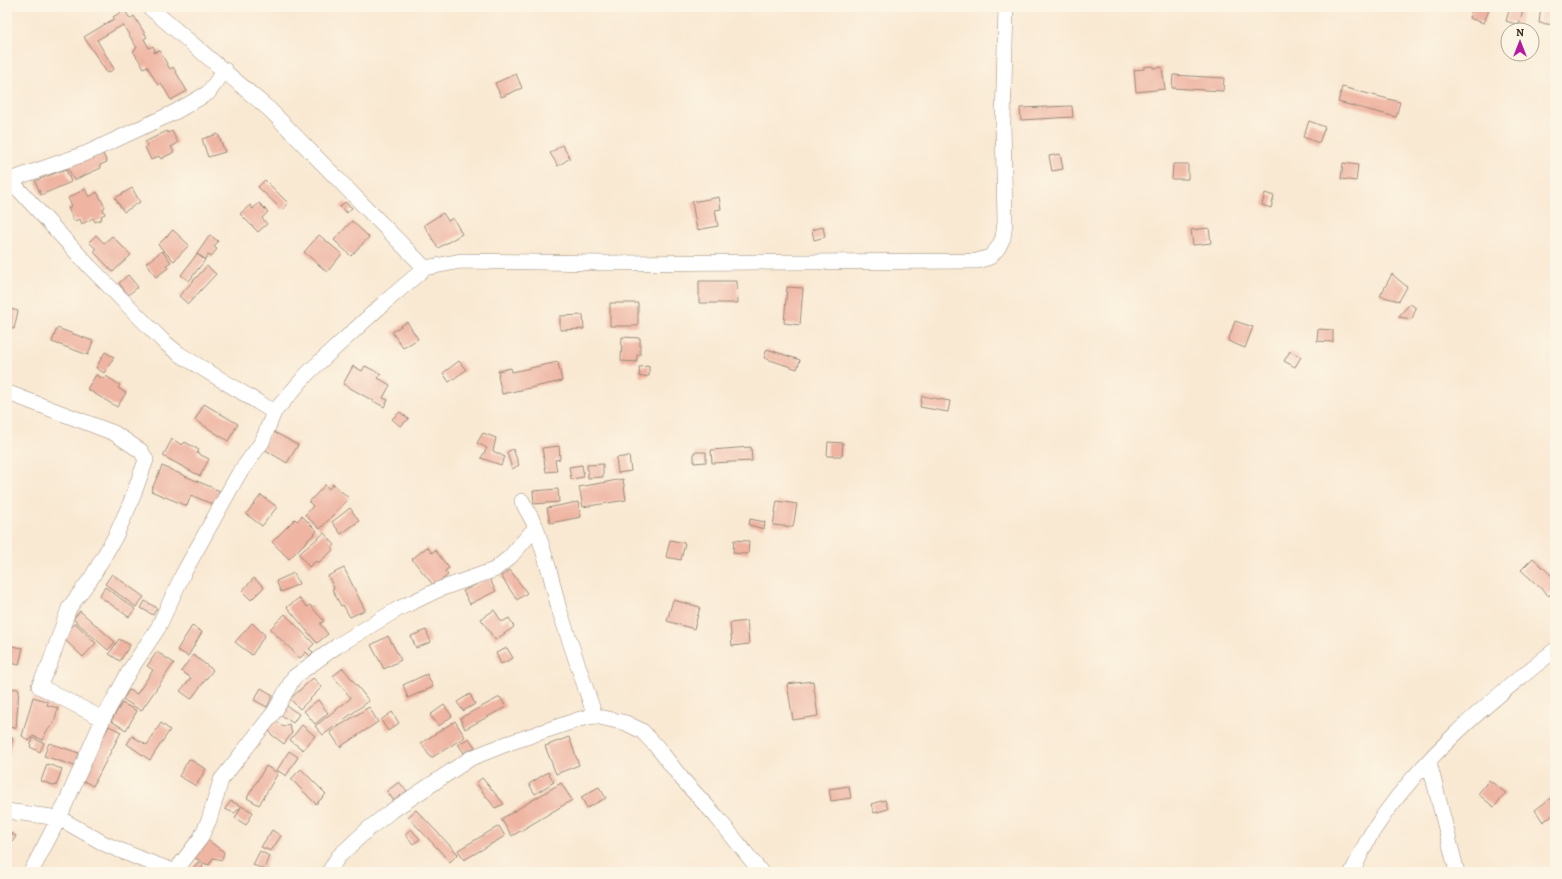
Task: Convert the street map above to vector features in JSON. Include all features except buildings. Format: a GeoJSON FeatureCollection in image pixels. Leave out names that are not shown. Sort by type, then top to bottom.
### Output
{"type":"FeatureCollection","features":[{"type":"Feature","properties":{"kind":"street"},"geometry":{"type":"LineString","coordinates":[[31,872],[59,818],[103,719],[130,670],[158,628],[183,574],[238,475],[262,442],[274,412],[308,373],[384,303],[425,268],[461,261],[604,263],[715,261],[923,263],[977,261],[990,256],[998,248],[1003,238],[1006,222],[1003,123],[1006,7]]}},
{"type":"Feature","properties":{"kind":"street"},"geometry":{"type":"LineString","coordinates":[[153,8],[186,40],[224,70],[270,110],[425,268]]}},
{"type":"Feature","properties":{"kind":"street"},"geometry":{"type":"LineString","coordinates":[[224,70],[208,93],[175,112],[87,153],[9,180],[90,267],[163,341],[179,354],[274,412]]}},
{"type":"Feature","properties":{"kind":"street"},"geometry":{"type":"LineString","coordinates":[[7,394],[11,394],[114,433],[141,451],[146,460],[130,504],[115,537],[92,577],[69,608],[50,663],[39,686],[103,719]]}},
{"type":"Feature","properties":{"kind":"street"},"geometry":{"type":"LineString","coordinates":[[522,501],[536,527],[561,615],[595,716]]}},
{"type":"Feature","properties":{"kind":"street"},"geometry":{"type":"LineString","coordinates":[[7,811],[59,818],[105,844],[176,872],[200,839],[209,820],[222,780],[275,711],[294,677],[343,642],[398,609],[440,589],[494,570],[510,556],[536,527]]}},
{"type":"Feature","properties":{"kind":"street"},"geometry":{"type":"LineString","coordinates":[[1352,872],[1371,835],[1414,776],[1483,708],[1555,650]]}},
{"type":"Feature","properties":{"kind":"street"},"geometry":{"type":"LineString","coordinates":[[329,872],[338,857],[366,830],[390,812],[471,758],[509,743],[580,719],[595,716],[626,723],[642,731],[658,748],[682,779],[716,816],[761,872]]}},
{"type":"Feature","properties":{"kind":"street"},"geometry":{"type":"LineString","coordinates":[[1429,762],[1457,872]]}}]}
